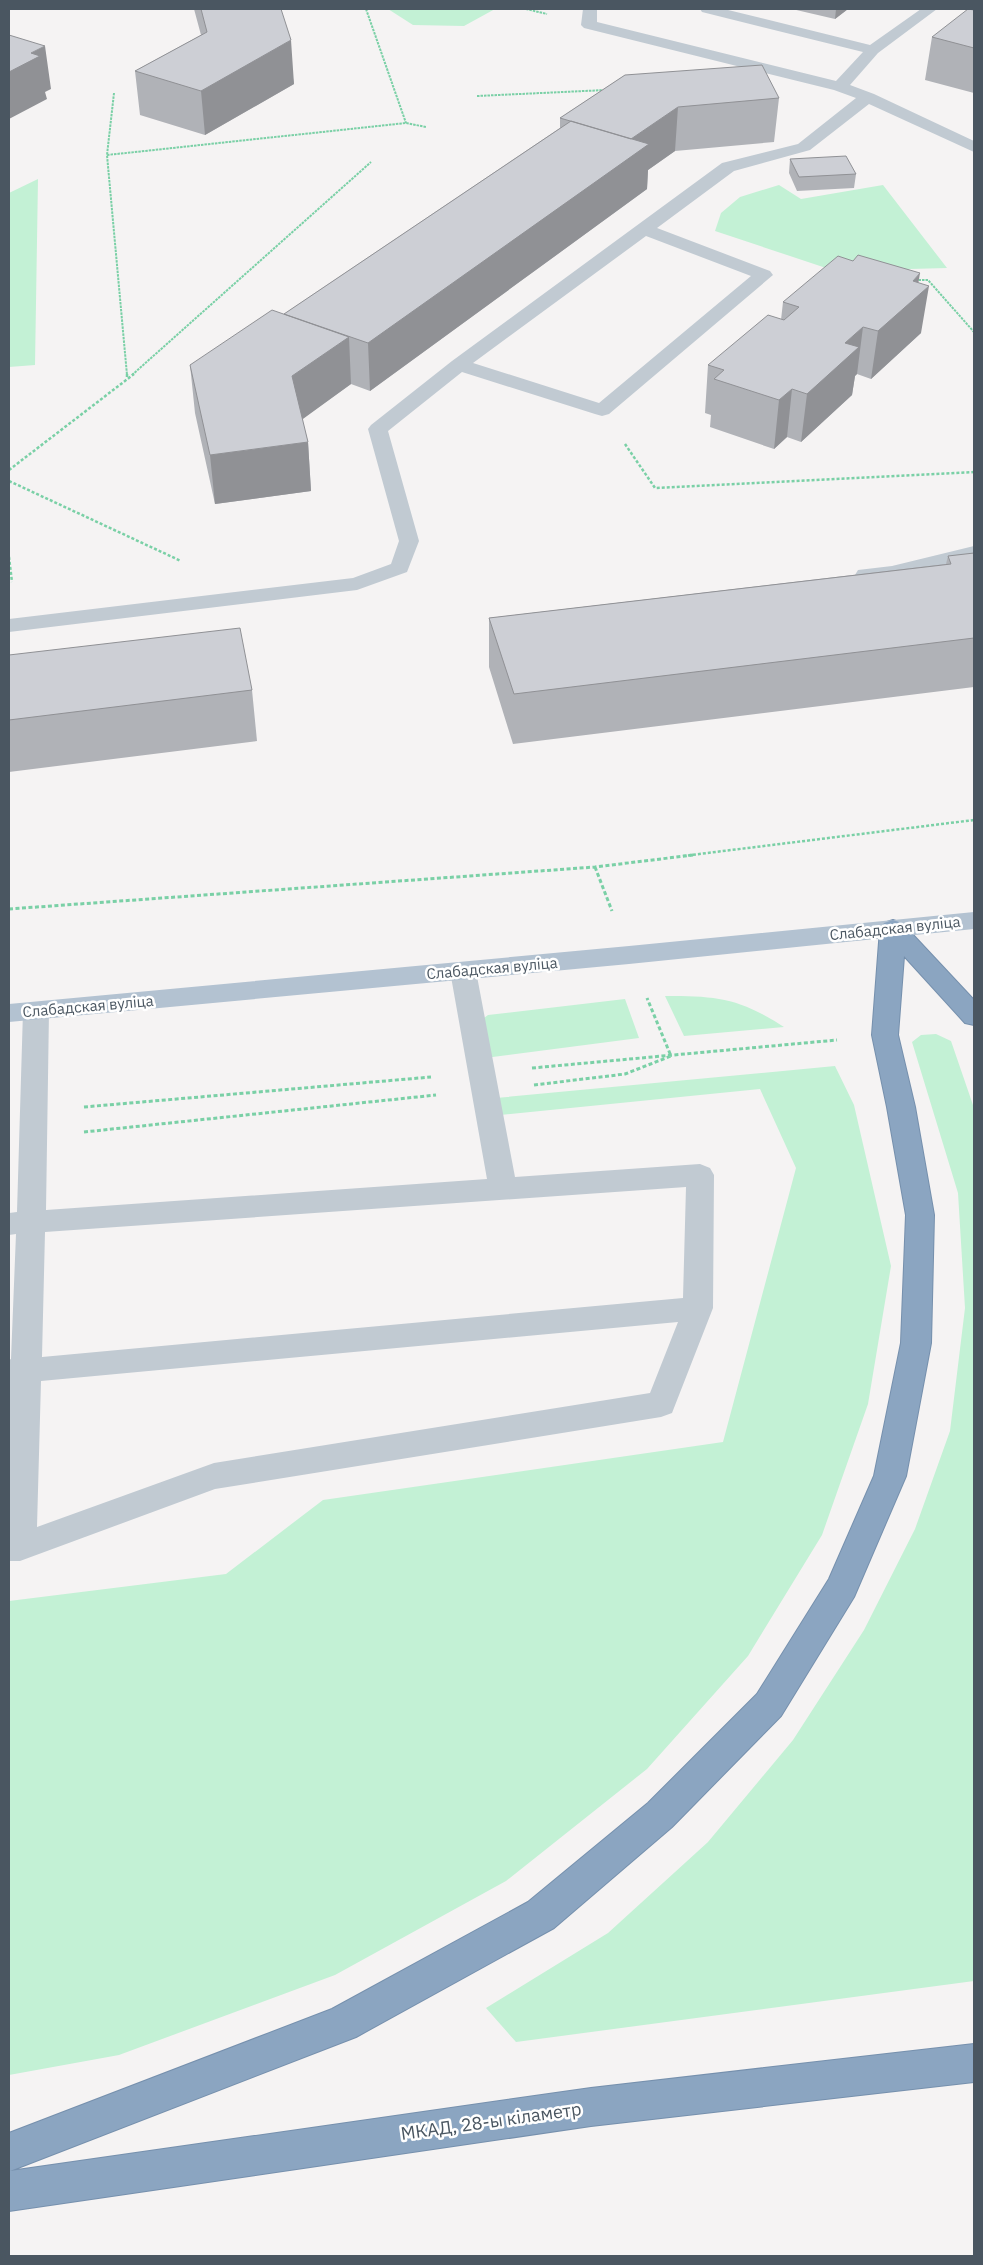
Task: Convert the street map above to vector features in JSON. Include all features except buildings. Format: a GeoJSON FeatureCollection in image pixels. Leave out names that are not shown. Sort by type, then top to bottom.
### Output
{"type":"FeatureCollection","features":[{"type":"Feature","properties":{"kind":"highway"},"geometry":{"type":"LineString","coordinates":[[893,929],[974,1016]]}},
{"type":"Feature","properties":{"kind":"highway"},"geometry":{"type":"LineString","coordinates":[[9,2152],[343,2024],[541,1915],[660,1815],[769,1704],[842,1587],[890,1476],[916,1343],[920,1215],[901,1107],[885,1035],[893,929]]}},
{"type":"Feature","properties":{"kind":"highway","name":"МКАД, 28-ы кіламетр"},"geometry":{"type":"LineString","coordinates":[[9,2191],[591,2106],[974,2063]]}},
{"type":"Feature","properties":{"kind":"main road","name":"Слабадская вуліца"},"geometry":{"type":"LineString","coordinates":[[22,1012],[463,971],[974,920]]}},
{"type":"Feature","properties":{"kind":"lane"},"geometry":{"type":"LineString","coordinates":[[590,9],[588,25],[840,87],[868,97],[974,147]]}},
{"type":"Feature","properties":{"kind":"lane"},"geometry":{"type":"LineString","coordinates":[[707,9],[873,50]]}},
{"type":"Feature","properties":{"kind":"lane"},"geometry":{"type":"LineString","coordinates":[[840,87],[873,50],[930,9]]}},
{"type":"Feature","properties":{"kind":"lane"},"geometry":{"type":"LineString","coordinates":[[9,626],[357,584],[400,568],[408,541],[378,429],[459,366],[728,167],[804,147],[868,97]]}},
{"type":"Feature","properties":{"kind":"lane"},"geometry":{"type":"LineString","coordinates":[[459,366],[602,410],[764,275],[644,229]]}},
{"type":"Feature","properties":{"kind":"lane"},"geometry":{"type":"LineString","coordinates":[[843,578],[892,572],[974,552]]}},
{"type":"Feature","properties":{"kind":"lane"},"geometry":{"type":"LineString","coordinates":[[463,971],[485,1081],[503,1189]]}},
{"type":"Feature","properties":{"kind":"lane"},"geometry":{"type":"LineString","coordinates":[[20,1224],[700,1175],[698,1308],[661,1404],[214,1476],[15,1547],[20,1224],[34,1124],[22,1012]]}},
{"type":"Feature","properties":{"kind":"lane"},"geometry":{"type":"LineString","coordinates":[[17,1371],[698,1308]]}},
{"type":"Feature","properties":{"kind":"path"},"geometry":{"type":"LineString","coordinates":[[366,9],[406,123]]}},
{"type":"Feature","properties":{"kind":"path"},"geometry":{"type":"LineString","coordinates":[[477,96],[615,89]]}},
{"type":"Feature","properties":{"kind":"path"},"geometry":{"type":"LineString","coordinates":[[114,93],[106,155],[127,380]]}},
{"type":"Feature","properties":{"kind":"path"},"geometry":{"type":"LineString","coordinates":[[106,155],[406,123],[426,127]]}},
{"type":"Feature","properties":{"kind":"path"},"geometry":{"type":"LineString","coordinates":[[9,470],[127,380],[371,162]]}},
{"type":"Feature","properties":{"kind":"path"},"geometry":{"type":"LineString","coordinates":[[909,280],[928,280],[974,332]]}},
{"type":"Feature","properties":{"kind":"path"},"geometry":{"type":"LineString","coordinates":[[602,410],[656,488],[974,472]]}},
{"type":"Feature","properties":{"kind":"path"},"geometry":{"type":"LineString","coordinates":[[9,481],[256,596]]}},
{"type":"Feature","properties":{"kind":"path"},"geometry":{"type":"LineString","coordinates":[[9,908],[595,867],[974,820]]}},
{"type":"Feature","properties":{"kind":"path"},"geometry":{"type":"LineString","coordinates":[[34,1124],[485,1081],[671,1056],[802,1043]]}},
{"type":"Feature","properties":{"kind":"path"},"geometry":{"type":"LineString","coordinates":[[34,1124],[485,1081],[625,1074],[671,1056]]}},
{"type":"Feature","properties":{"kind":"green space"},"geometry":{"type":"Polygon","coordinates":[[[388,9],[495,9],[464,26],[413,25],[388,9]]]}},
{"type":"Feature","properties":{"kind":"green space"},"geometry":{"type":"Polygon","coordinates":[[[38,179],[35,365],[9,367],[9,193],[38,179]]]}},
{"type":"Feature","properties":{"kind":"green space"},"geometry":{"type":"Polygon","coordinates":[[[779,185],[801,199],[883,185],[947,268],[835,271],[715,231],[721,213],[740,197],[779,185]]]}},
{"type":"Feature","properties":{"kind":"green space"},"geometry":{"type":"Polygon","coordinates":[[[665,996],[714,998],[741,1004],[784,1027],[684,1036],[665,996]]]}},
{"type":"Feature","properties":{"kind":"green space"},"geometry":{"type":"Polygon","coordinates":[[[625,999],[639,1038],[477,1059],[476,1024],[488,1015],[625,999]]]}},
{"type":"Feature","properties":{"kind":"green space"},"geometry":{"type":"Polygon","coordinates":[[[936,1034],[951,1041],[974,1108],[974,1981],[516,2042],[486,2008],[608,1933],[708,1842],[793,1740],[864,1630],[915,1529],[950,1431],[965,1308],[958,1193],[912,1042],[921,1035],[936,1034]]]}},
{"type":"Feature","properties":{"kind":"green space"},"geometry":{"type":"Polygon","coordinates":[[[835,1066],[854,1105],[891,1266],[868,1404],[822,1535],[748,1656],[647,1769],[506,1881],[335,1975],[119,2055],[9,2075],[9,1601],[226,1574],[323,1500],[723,1442],[796,1168],[760,1089],[500,1115],[496,1098],[835,1066]]]}}]}
